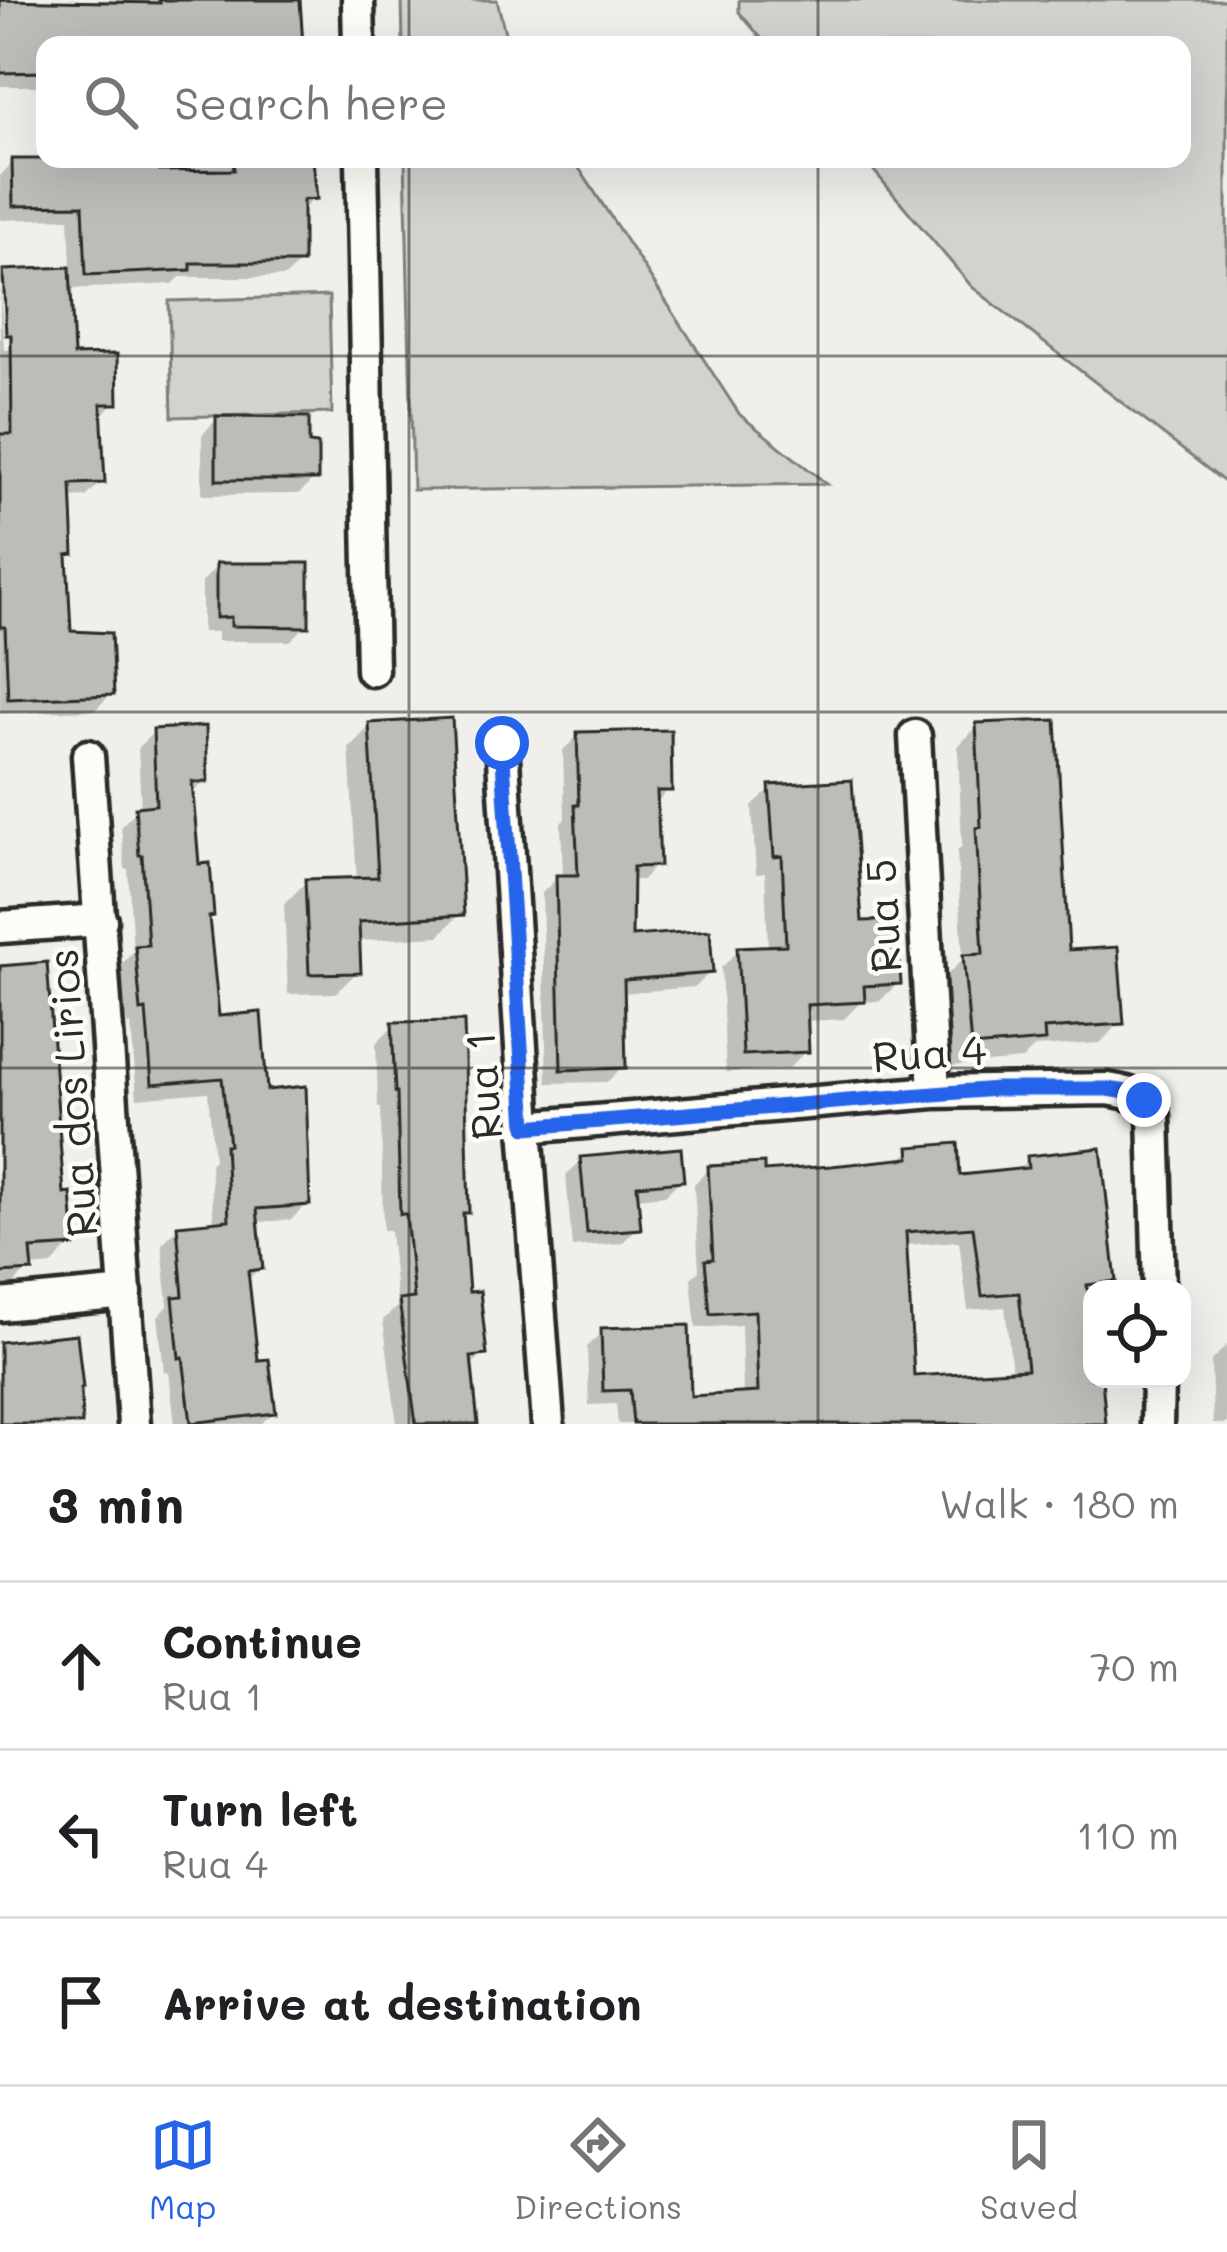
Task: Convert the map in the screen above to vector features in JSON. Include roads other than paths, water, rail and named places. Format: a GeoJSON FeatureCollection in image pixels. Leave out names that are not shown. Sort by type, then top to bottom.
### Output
{"type":"FeatureCollection","features":[{"type":"Feature","properties":{"kind":"street"},"geometry":{"type":"LineString","coordinates":[[358,0],[359,36]]}},
{"type":"Feature","properties":{"kind":"street"},"geometry":{"type":"LineString","coordinates":[[362,168],[373,670]]}},
{"type":"Feature","properties":{"kind":"street","name":"Rua 5"},"geometry":{"type":"LineString","coordinates":[[915,736],[934,1092]]}},
{"type":"Feature","properties":{"kind":"street","name":"Rua 1"},"geometry":{"type":"LineString","coordinates":[[502,743],[548,1424]]}},
{"type":"Feature","properties":{"kind":"street","name":"Rua dos Lirios"},"geometry":{"type":"LineString","coordinates":[[88,756],[134,1424]]}},
{"type":"Feature","properties":{"kind":"street"},"geometry":{"type":"LineString","coordinates":[[0,926],[101,920]]}},
{"type":"Feature","properties":{"kind":"street","name":"Rua 4"},"geometry":{"type":"LineString","coordinates":[[526,1127],[934,1092],[1127,1092],[1144,1100],[1154,1115],[1159,1280]]}},
{"type":"Feature","properties":{"kind":"street"},"geometry":{"type":"LineString","coordinates":[[0,1305],[126,1293]]}},
{"type":"Feature","properties":{"kind":"street"},"geometry":{"type":"LineString","coordinates":[[1157,1424],[1158,1388]]}}]}
